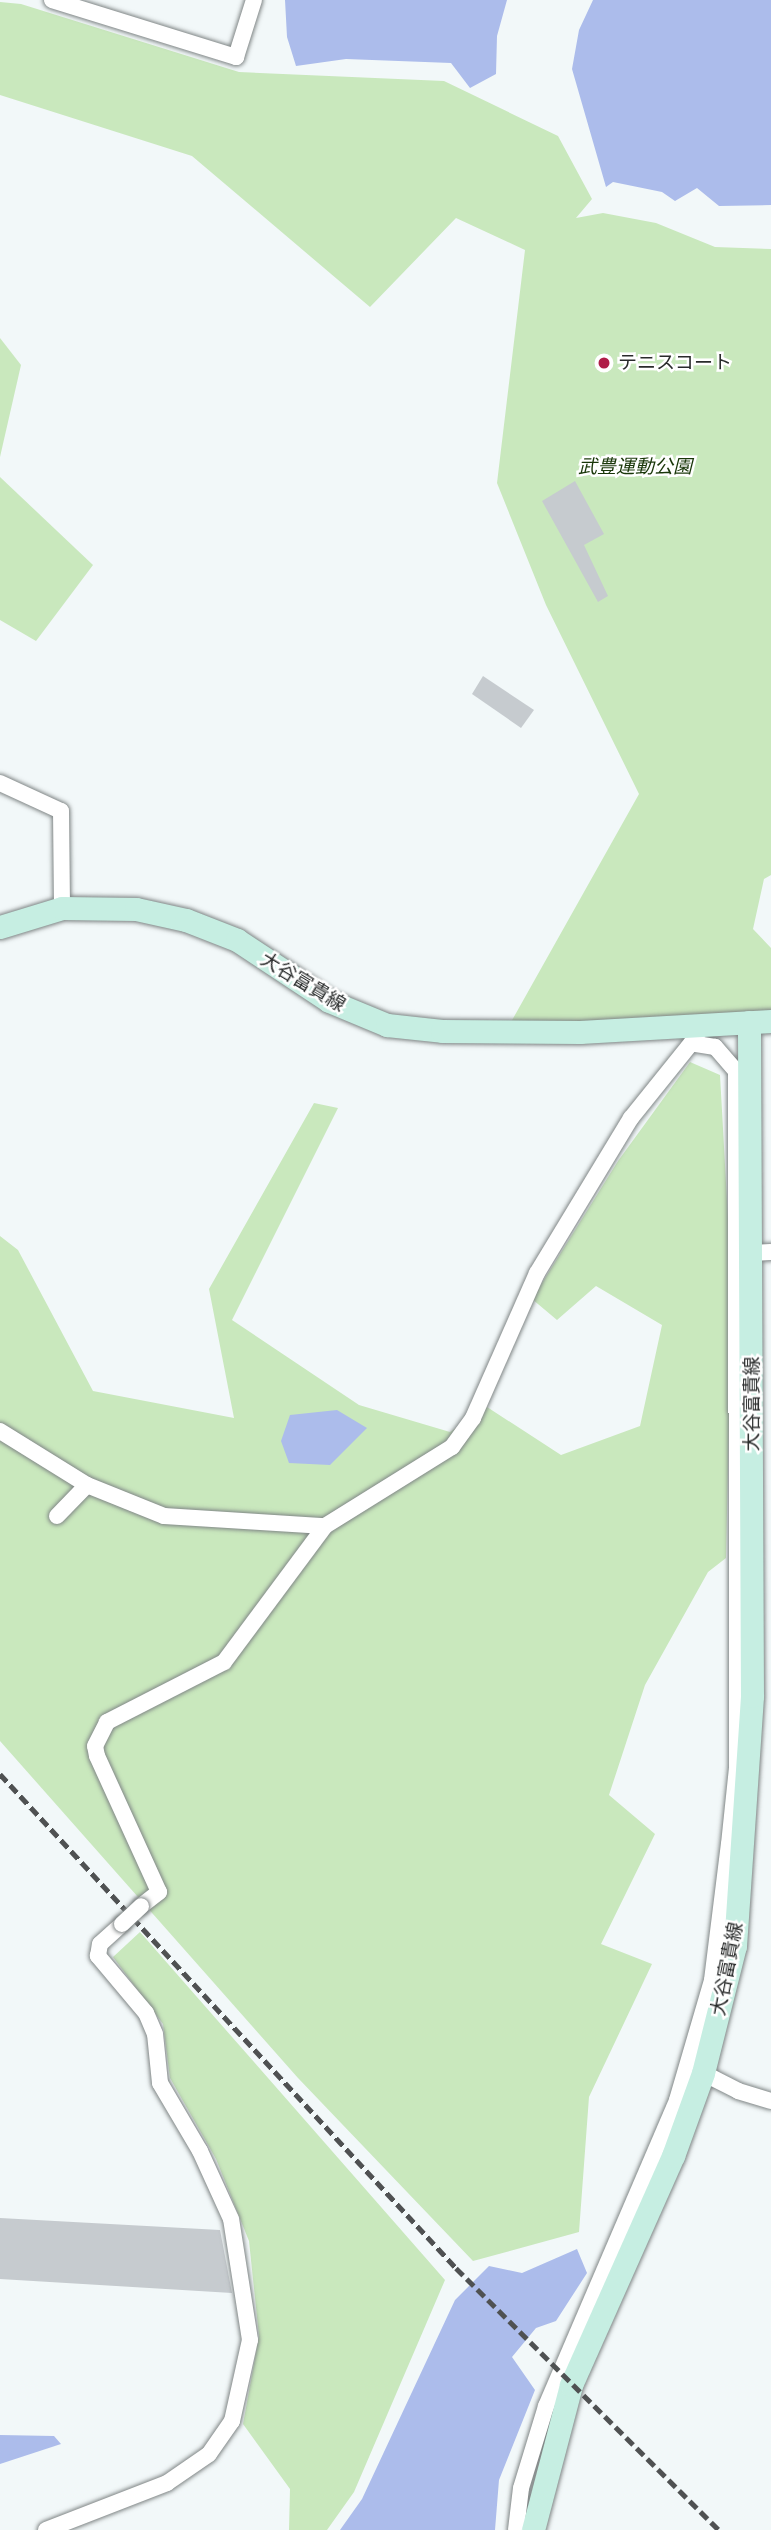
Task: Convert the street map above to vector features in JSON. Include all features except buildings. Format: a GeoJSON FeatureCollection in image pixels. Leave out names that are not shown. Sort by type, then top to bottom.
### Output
{"type":"FeatureCollection","features":[{"type":"Feature","properties":{"kind":"main road","name":"大谷富貴線"},"geometry":{"type":"LineString","coordinates":[[0,927],[62,908],[136,909],[186,920],[237,940],[329,1001],[387,1025],[442,1031],[698,1034],[760,1021],[762,1252],[749,1789],[735,1946],[703,2073],[673,2157],[572,2385],[533,2530]]}},
{"type":"Feature","properties":{"kind":"street"},"geometry":{"type":"LineString","coordinates":[[52,0],[236,57],[254,0]]}},
{"type":"Feature","properties":{"kind":"street"},"geometry":{"type":"LineString","coordinates":[[0,783],[61,811],[62,908]]}},
{"type":"Feature","properties":{"kind":"street"},"geometry":{"type":"LineString","coordinates":[[46,2530],[167,2483],[209,2454],[232,2421],[250,2340],[231,2219],[160,2084],[155,2034],[146,2013],[98,1956],[100,1944],[159,1892],[97,1756],[95,1745],[100,1733],[115,1717],[224,1662],[324,1526],[452,1447],[473,1418],[537,1273],[631,1118],[698,1034],[715,1047],[736,1071],[737,1768],[727,1857],[712,1980],[677,2100],[546,2406],[521,2488],[516,2530]]}},
{"type":"Feature","properties":{"kind":"street"},"geometry":{"type":"LineString","coordinates":[[0,1431],[87,1485],[164,1516],[324,1526]]}},
{"type":"Feature","properties":{"kind":"street"},"geometry":{"type":"LineString","coordinates":[[57,1516],[87,1485]]}},
{"type":"Feature","properties":{"kind":"street"},"geometry":{"type":"LineString","coordinates":[[703,2073],[738,2091],[771,2101]]}},
{"type":"Feature","properties":{"kind":"green space","name":"武豊運動公園"},"geometry":{"type":"Polygon","coordinates":[[[0,2],[21,4],[239,72],[444,81],[558,136],[592,199],[576,218],[603,213],[656,223],[715,247],[771,249],[771,875],[764,879],[753,929],[771,948],[771,1022],[506,1031],[639,794],[546,605],[497,483],[525,250],[456,218],[370,307],[192,156],[0,95],[0,2]]]}},
{"type":"Feature","properties":{"kind":"green space"},"geometry":{"type":"Polygon","coordinates":[[[0,338],[21,365],[0,457],[0,338]]]}},
{"type":"Feature","properties":{"kind":"green space"},"geometry":{"type":"Polygon","coordinates":[[[0,477],[93,565],[36,641],[0,620],[0,477]]]}},
{"type":"Feature","properties":{"kind":"green space"},"geometry":{"type":"Polygon","coordinates":[[[690,1062],[720,1075],[732,1290],[726,1558],[708,1572],[645,1685],[609,1795],[655,1834],[601,1944],[652,1964],[589,2097],[579,2232],[473,2261],[298,2078],[0,1741],[0,1236],[18,1250],[93,1391],[234,1418],[209,1289],[314,1103],[338,1108],[232,1320],[359,1405],[450,1432],[487,1407],[561,1455],[640,1426],[662,1325],[596,1286],[557,1320],[532,1299],[618,1161],[690,1062]]]}},
{"type":"Feature","properties":{"kind":"green space"},"geometry":{"type":"Polygon","coordinates":[[[140,1932],[445,2280],[354,2492],[327,2530],[289,2530],[290,2489],[243,2424],[259,2336],[249,2241],[216,2159],[170,2078],[163,2024],[113,1957],[140,1932]]]}},
{"type":"Feature","properties":{"kind":"water"},"geometry":{"type":"Polygon","coordinates":[[[285,0],[507,0],[497,36],[496,74],[470,88],[451,63],[346,59],[296,66],[287,37],[285,0]]]}},
{"type":"Feature","properties":{"kind":"water"},"geometry":{"type":"Polygon","coordinates":[[[593,0],[771,0],[771,205],[719,206],[697,188],[675,201],[662,192],[613,182],[606,187],[572,69],[579,30],[593,0]]]}},
{"type":"Feature","properties":{"kind":"water"},"geometry":{"type":"Polygon","coordinates":[[[337,1410],[367,1428],[330,1465],[289,1463],[281,1441],[290,1415],[337,1410]]]}},
{"type":"Feature","properties":{"kind":"water"},"geometry":{"type":"Polygon","coordinates":[[[577,2249],[587,2273],[556,2321],[536,2328],[512,2357],[535,2390],[499,2480],[495,2530],[340,2530],[362,2499],[455,2300],[489,2266],[522,2273],[577,2249]]]}},
{"type":"Feature","properties":{"kind":"water"},"geometry":{"type":"Polygon","coordinates":[[[0,2435],[54,2436],[61,2444],[0,2464],[0,2435]]]}},
{"type":"Feature","properties":{"kind":"railway"},"geometry":{"type":"LineString","coordinates":[[0,1774],[456,2268],[719,2530]]}},
{"type":"Feature","properties":{"kind":"place","name":"テニスコート"},"geometry":{"type":"Point","coordinates":[604,363]}}]}
